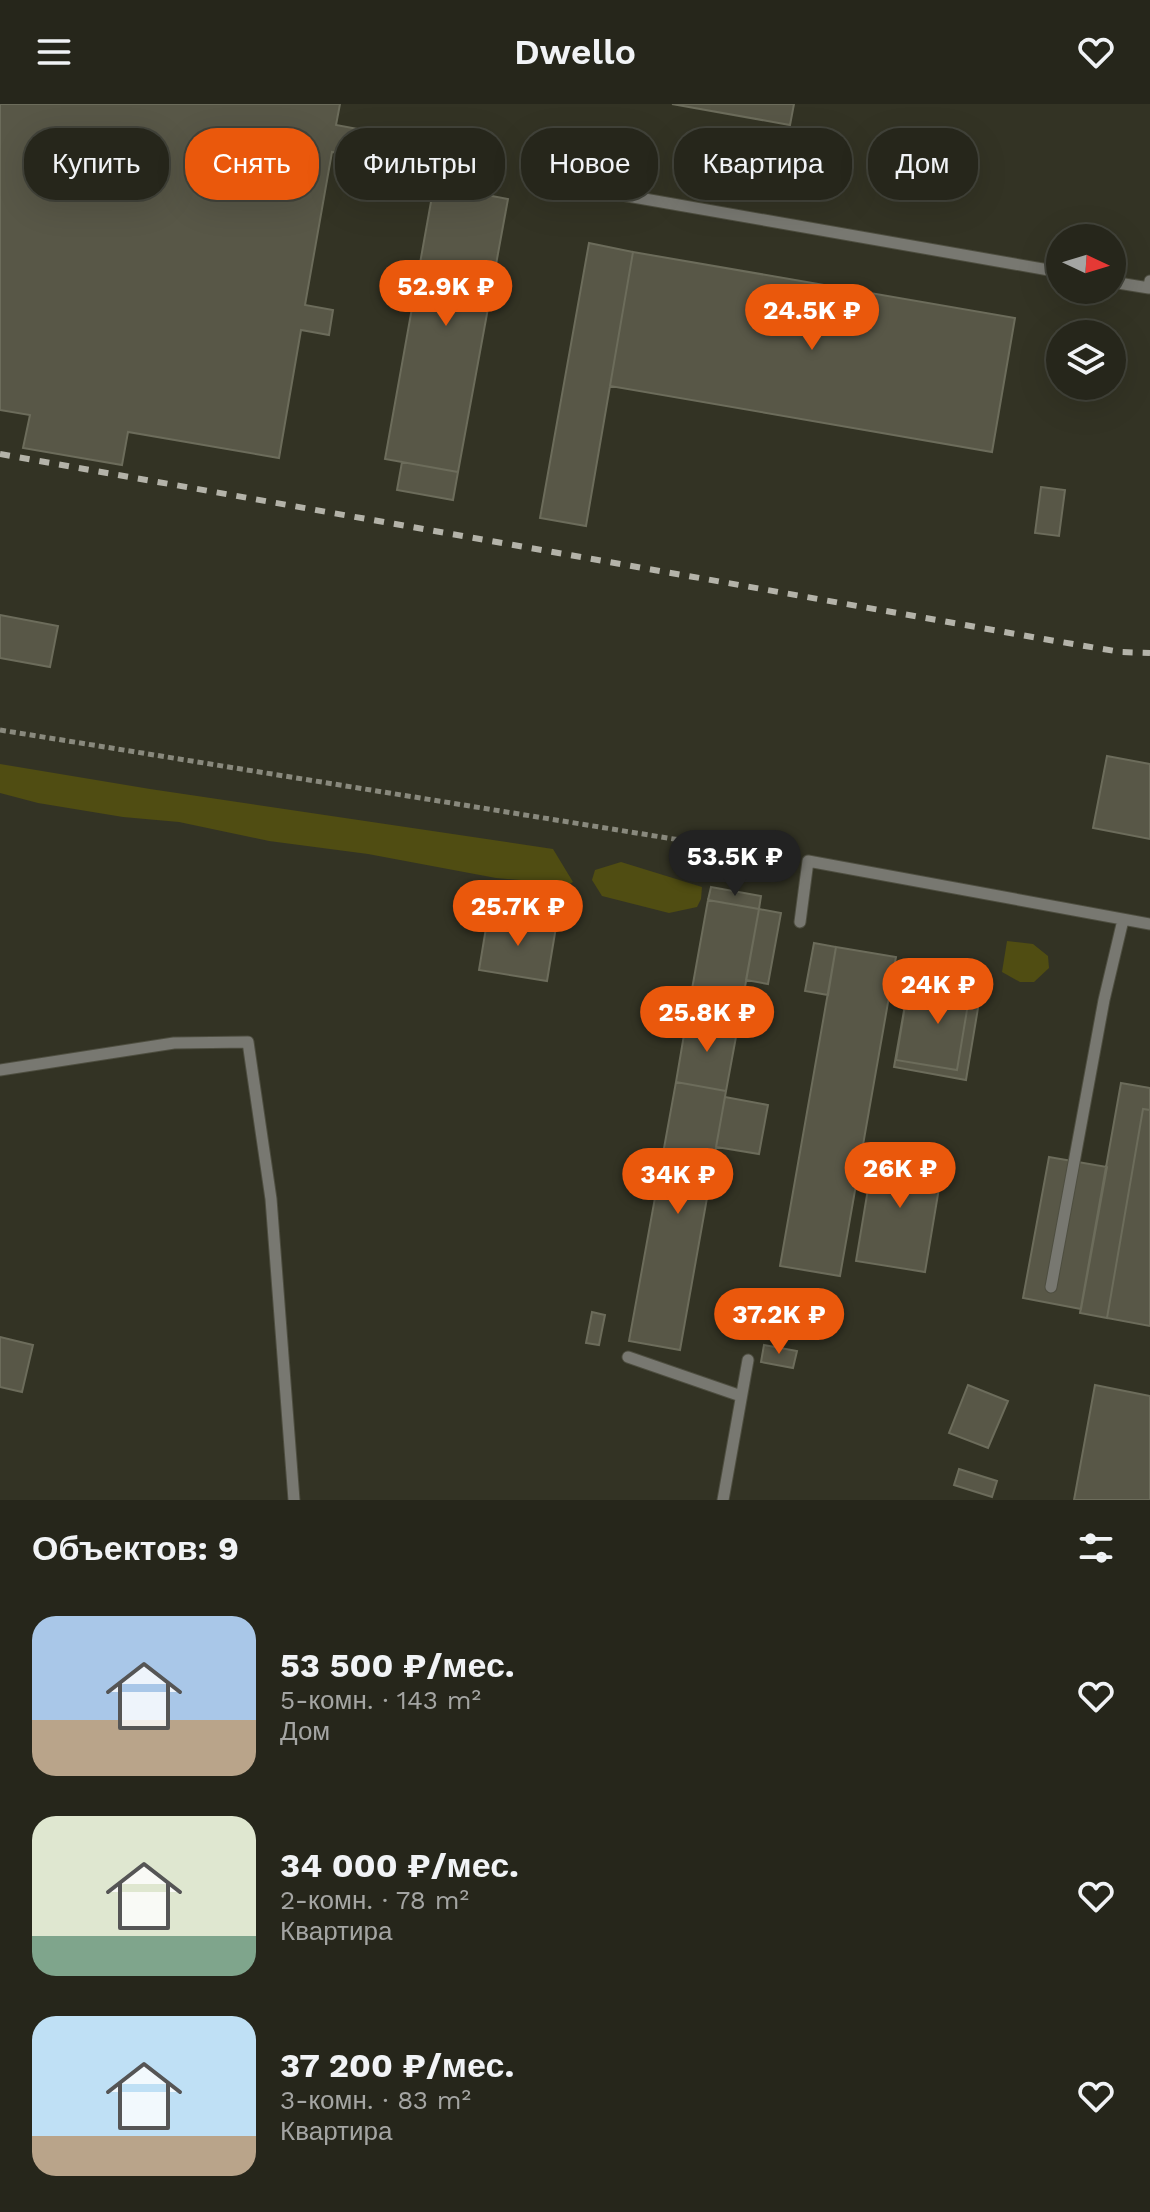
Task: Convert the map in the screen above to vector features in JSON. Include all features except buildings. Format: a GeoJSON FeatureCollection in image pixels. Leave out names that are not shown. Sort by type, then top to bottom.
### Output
{"type":"FeatureCollection","features":[{"type":"Feature","properties":{"kind":"lane"},"geometry":{"type":"LineString","coordinates":[[650,200],[1046,270]]}},
{"type":"Feature","properties":{"kind":"lane"},"geometry":{"type":"LineString","coordinates":[[1126,284],[1149,288],[1150,281]]}},
{"type":"Feature","properties":{"kind":"lane"},"geometry":{"type":"LineString","coordinates":[[800,922],[808,861],[1150,924]]}},
{"type":"Feature","properties":{"kind":"lane"},"geometry":{"type":"LineString","coordinates":[[1051,1287],[1104,1000],[1123,920]]}},
{"type":"Feature","properties":{"kind":"lane"},"geometry":{"type":"LineString","coordinates":[[0,1070],[174,1043],[248,1042],[271,1199],[294,1500]]}},
{"type":"Feature","properties":{"kind":"lane"},"geometry":{"type":"LineString","coordinates":[[628,1357],[741,1396]]}},
{"type":"Feature","properties":{"kind":"lane"},"geometry":{"type":"LineString","coordinates":[[723,1500],[748,1360]]}},
{"type":"Feature","properties":{"kind":"path"},"geometry":{"type":"LineString","coordinates":[[0,730],[808,861]]}},
{"type":"Feature","properties":{"kind":"shaded area"},"geometry":{"type":"Polygon","coordinates":[[[0,764],[553,849],[573,882],[559,890],[533,881],[496,878],[368,854],[269,841],[179,822],[123,817],[38,803],[0,793],[0,764]]]}},
{"type":"Feature","properties":{"kind":"shaded area"},"geometry":{"type":"Polygon","coordinates":[[[621,862],[702,887],[697,907],[669,913],[602,896],[592,880],[595,870],[621,862]]]}},
{"type":"Feature","properties":{"kind":"shaded area"},"geometry":{"type":"Polygon","coordinates":[[[1007,941],[1033,944],[1048,956],[1049,968],[1034,982],[1020,982],[1002,972],[1007,941]]]}},
{"type":"Feature","properties":{"kind":"railway"},"geometry":{"type":"LineString","coordinates":[[0,454],[1055,641],[1121,652],[1150,653]]}}]}
